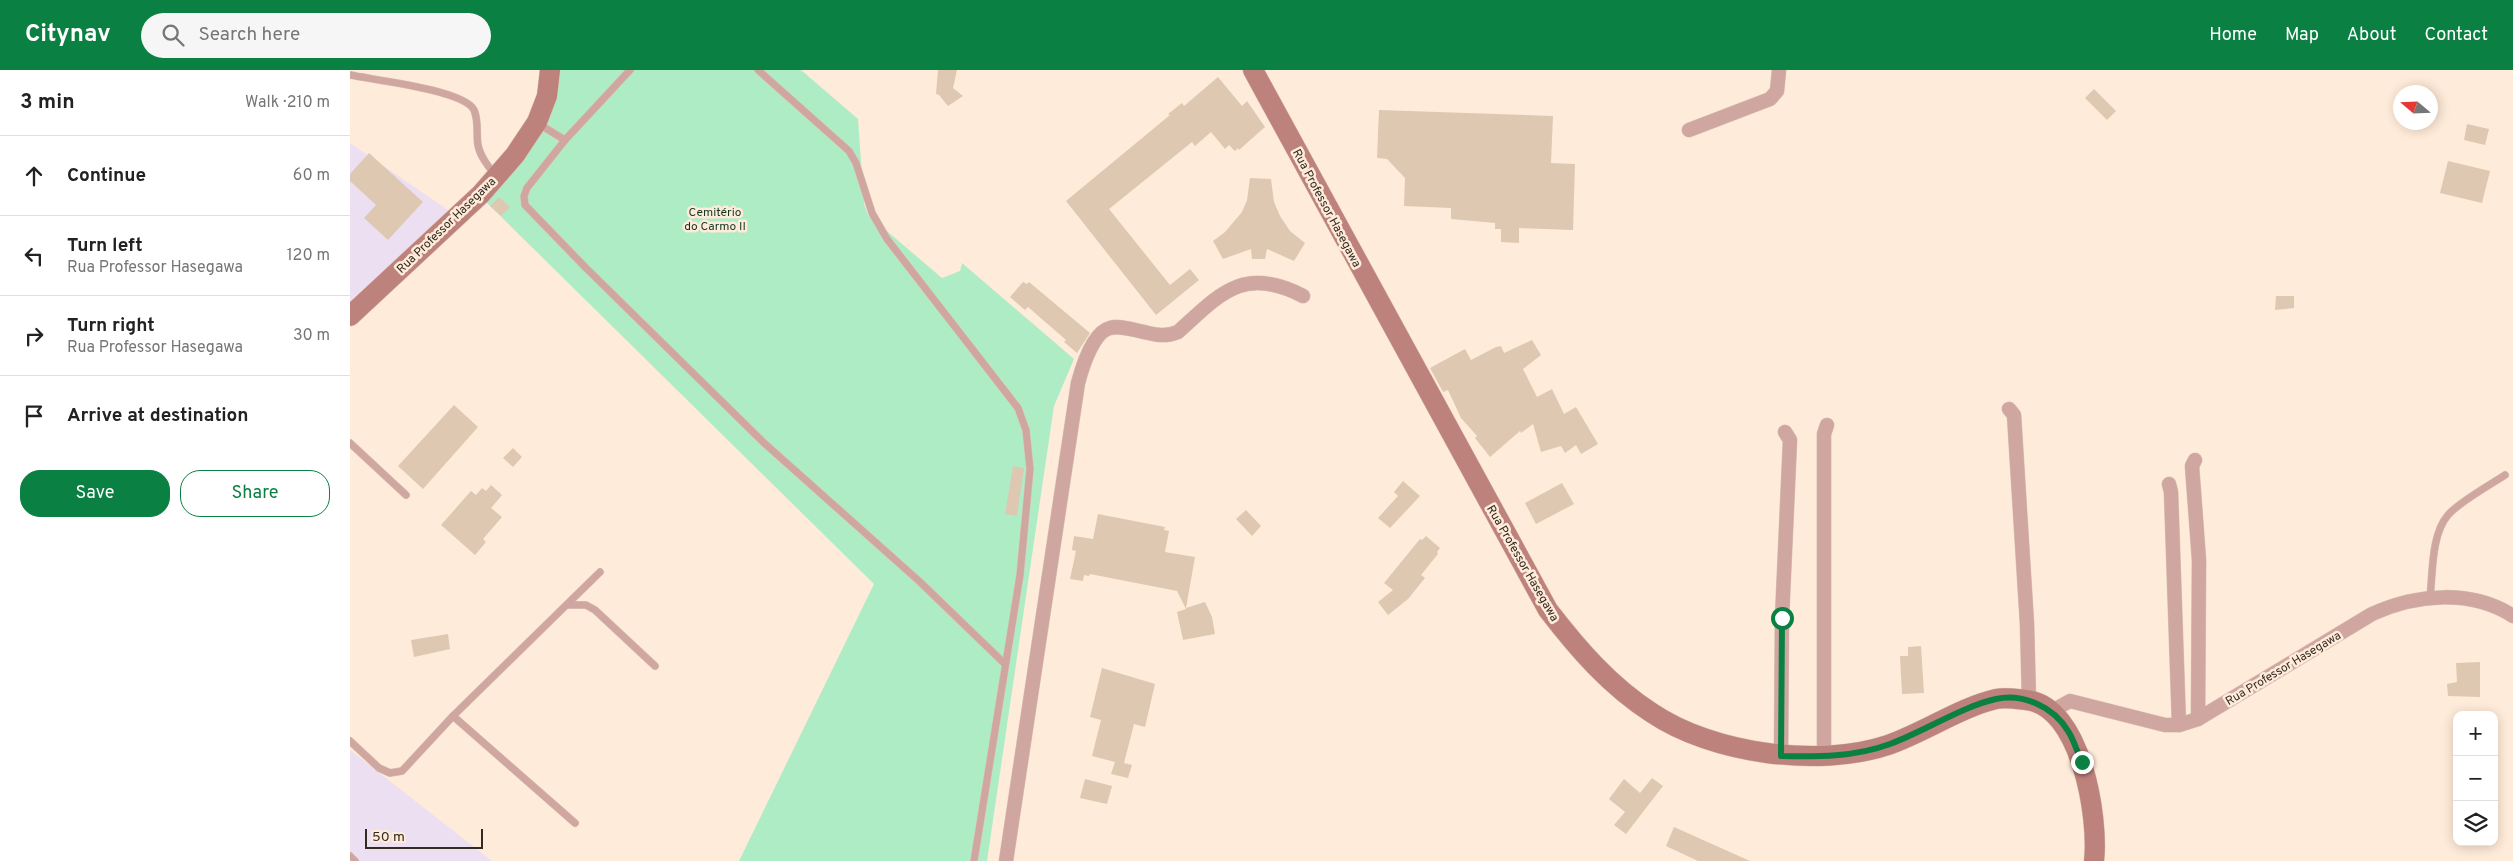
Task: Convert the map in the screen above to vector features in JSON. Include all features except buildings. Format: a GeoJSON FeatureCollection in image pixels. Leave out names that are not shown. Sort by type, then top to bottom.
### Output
{"type":"FeatureCollection","features":[{"type":"Feature","properties":{"kind":"street","name":"Rua Professor Hasegawa"},"geometry":{"type":"LineString","coordinates":[[350,316],[497,177],[530,136],[537,122],[547,96],[550,70]]}},
{"type":"Feature","properties":{"kind":"street","name":"Rua Professor Hasegawa"},"geometry":{"type":"LineString","coordinates":[[1253,70],[1548,610],[1581,653],[1628,696],[1652,714],[1692,734],[1781,756],[1824,757],[1871,750],[1890,744],[1980,704],[1997,699],[2029,700],[2052,712],[2068,730],[2082,762],[2095,816],[2094,861]]}},
{"type":"Feature","properties":{"kind":"street"},"geometry":{"type":"LineString","coordinates":[[1689,130],[1770,99],[1777,91],[1779,70]]}},
{"type":"Feature","properties":{"kind":"street"},"geometry":{"type":"LineString","coordinates":[[1006,861],[1078,383],[1086,357],[1102,332],[1108,328],[1120,327],[1157,335],[1170,335],[1178,332],[1220,294],[1243,284],[1258,282],[1276,285],[1303,296]]}},
{"type":"Feature","properties":{"kind":"street"},"geometry":{"type":"LineString","coordinates":[[2009,409],[2014,415],[2027,624],[2029,700]]}},
{"type":"Feature","properties":{"kind":"street"},"geometry":{"type":"LineString","coordinates":[[1824,757],[1822,636],[1824,434],[1827,425]]}},
{"type":"Feature","properties":{"kind":"street"},"geometry":{"type":"LineString","coordinates":[[1781,756],[1782,618],[1790,440],[1785,432]]}},
{"type":"Feature","properties":{"kind":"street"},"geometry":{"type":"LineString","coordinates":[[2195,460],[2192,466],[2199,560],[2198,718]]}},
{"type":"Feature","properties":{"kind":"street"},"geometry":{"type":"LineString","coordinates":[[2169,484],[2171,492],[2179,725]]}},
{"type":"Feature","properties":{"kind":"street","name":"Rua Professor Hasegawa"},"geometry":{"type":"LineString","coordinates":[[2052,712],[2070,701],[2165,725],[2179,725],[2198,718],[2372,614],[2394,604],[2430,597],[2476,601],[2513,616]]}},
{"type":"Feature","properties":{"kind":"lane"},"geometry":{"type":"LineString","coordinates":[[630,70],[565,140],[527,188],[524,196],[525,205],[762,442],[919,581],[1005,664]]}},
{"type":"Feature","properties":{"kind":"lane"},"geometry":{"type":"LineString","coordinates":[[758,70],[849,151],[856,163],[872,213],[887,239],[1020,413],[1026,430],[1030,469],[1020,575],[974,861]]}},
{"type":"Feature","properties":{"kind":"lane"},"geometry":{"type":"LineString","coordinates":[[350,75],[446,93],[468,102],[474,111],[478,144],[482,156],[497,177]]}},
{"type":"Feature","properties":{"kind":"lane"},"geometry":{"type":"LineString","coordinates":[[537,122],[565,140]]}},
{"type":"Feature","properties":{"kind":"lane"},"geometry":{"type":"LineString","coordinates":[[350,443],[406,495]]}},
{"type":"Feature","properties":{"kind":"lane"},"geometry":{"type":"LineString","coordinates":[[2430,597],[2435,552],[2442,525],[2448,514],[2505,475]]}},
{"type":"Feature","properties":{"kind":"lane"},"geometry":{"type":"LineString","coordinates":[[350,741],[379,768],[390,773],[402,770],[452,716],[600,572],[568,605],[586,605],[595,610],[655,666]]}},
{"type":"Feature","properties":{"kind":"lane"},"geometry":{"type":"LineString","coordinates":[[452,716],[575,823]]}},
{"type":"Feature","properties":{"kind":"lane"},"geometry":{"type":"LineString","coordinates":[[350,856],[355,861]]}},
{"type":"Feature","properties":{"kind":"shaded area"},"geometry":{"type":"Polygon","coordinates":[[[350,143],[451,212],[350,313],[350,143]]]}},
{"type":"Feature","properties":{"kind":"shaded area"},"geometry":{"type":"Polygon","coordinates":[[[350,750],[492,861],[350,861],[350,750]]]}},
{"type":"Feature","properties":{"kind":"green space","name":"Cemitério do Carmo II"},"geometry":{"type":"Polygon","coordinates":[[[554,70],[801,70],[858,119],[864,204],[868,215],[942,278],[960,271],[962,263],[1074,359],[1054,406],[987,861],[739,861],[874,584],[484,200],[554,70]]]}},
{"type":"Feature","properties":{"kind":"route"},"geometry":{"type":"LineString","coordinates":[[1782,618],[1781,756],[1824,757],[1871,750],[1943,722],[1980,704],[1997,699],[2029,700],[2052,712],[2068,730],[2082,762]]}}]}
